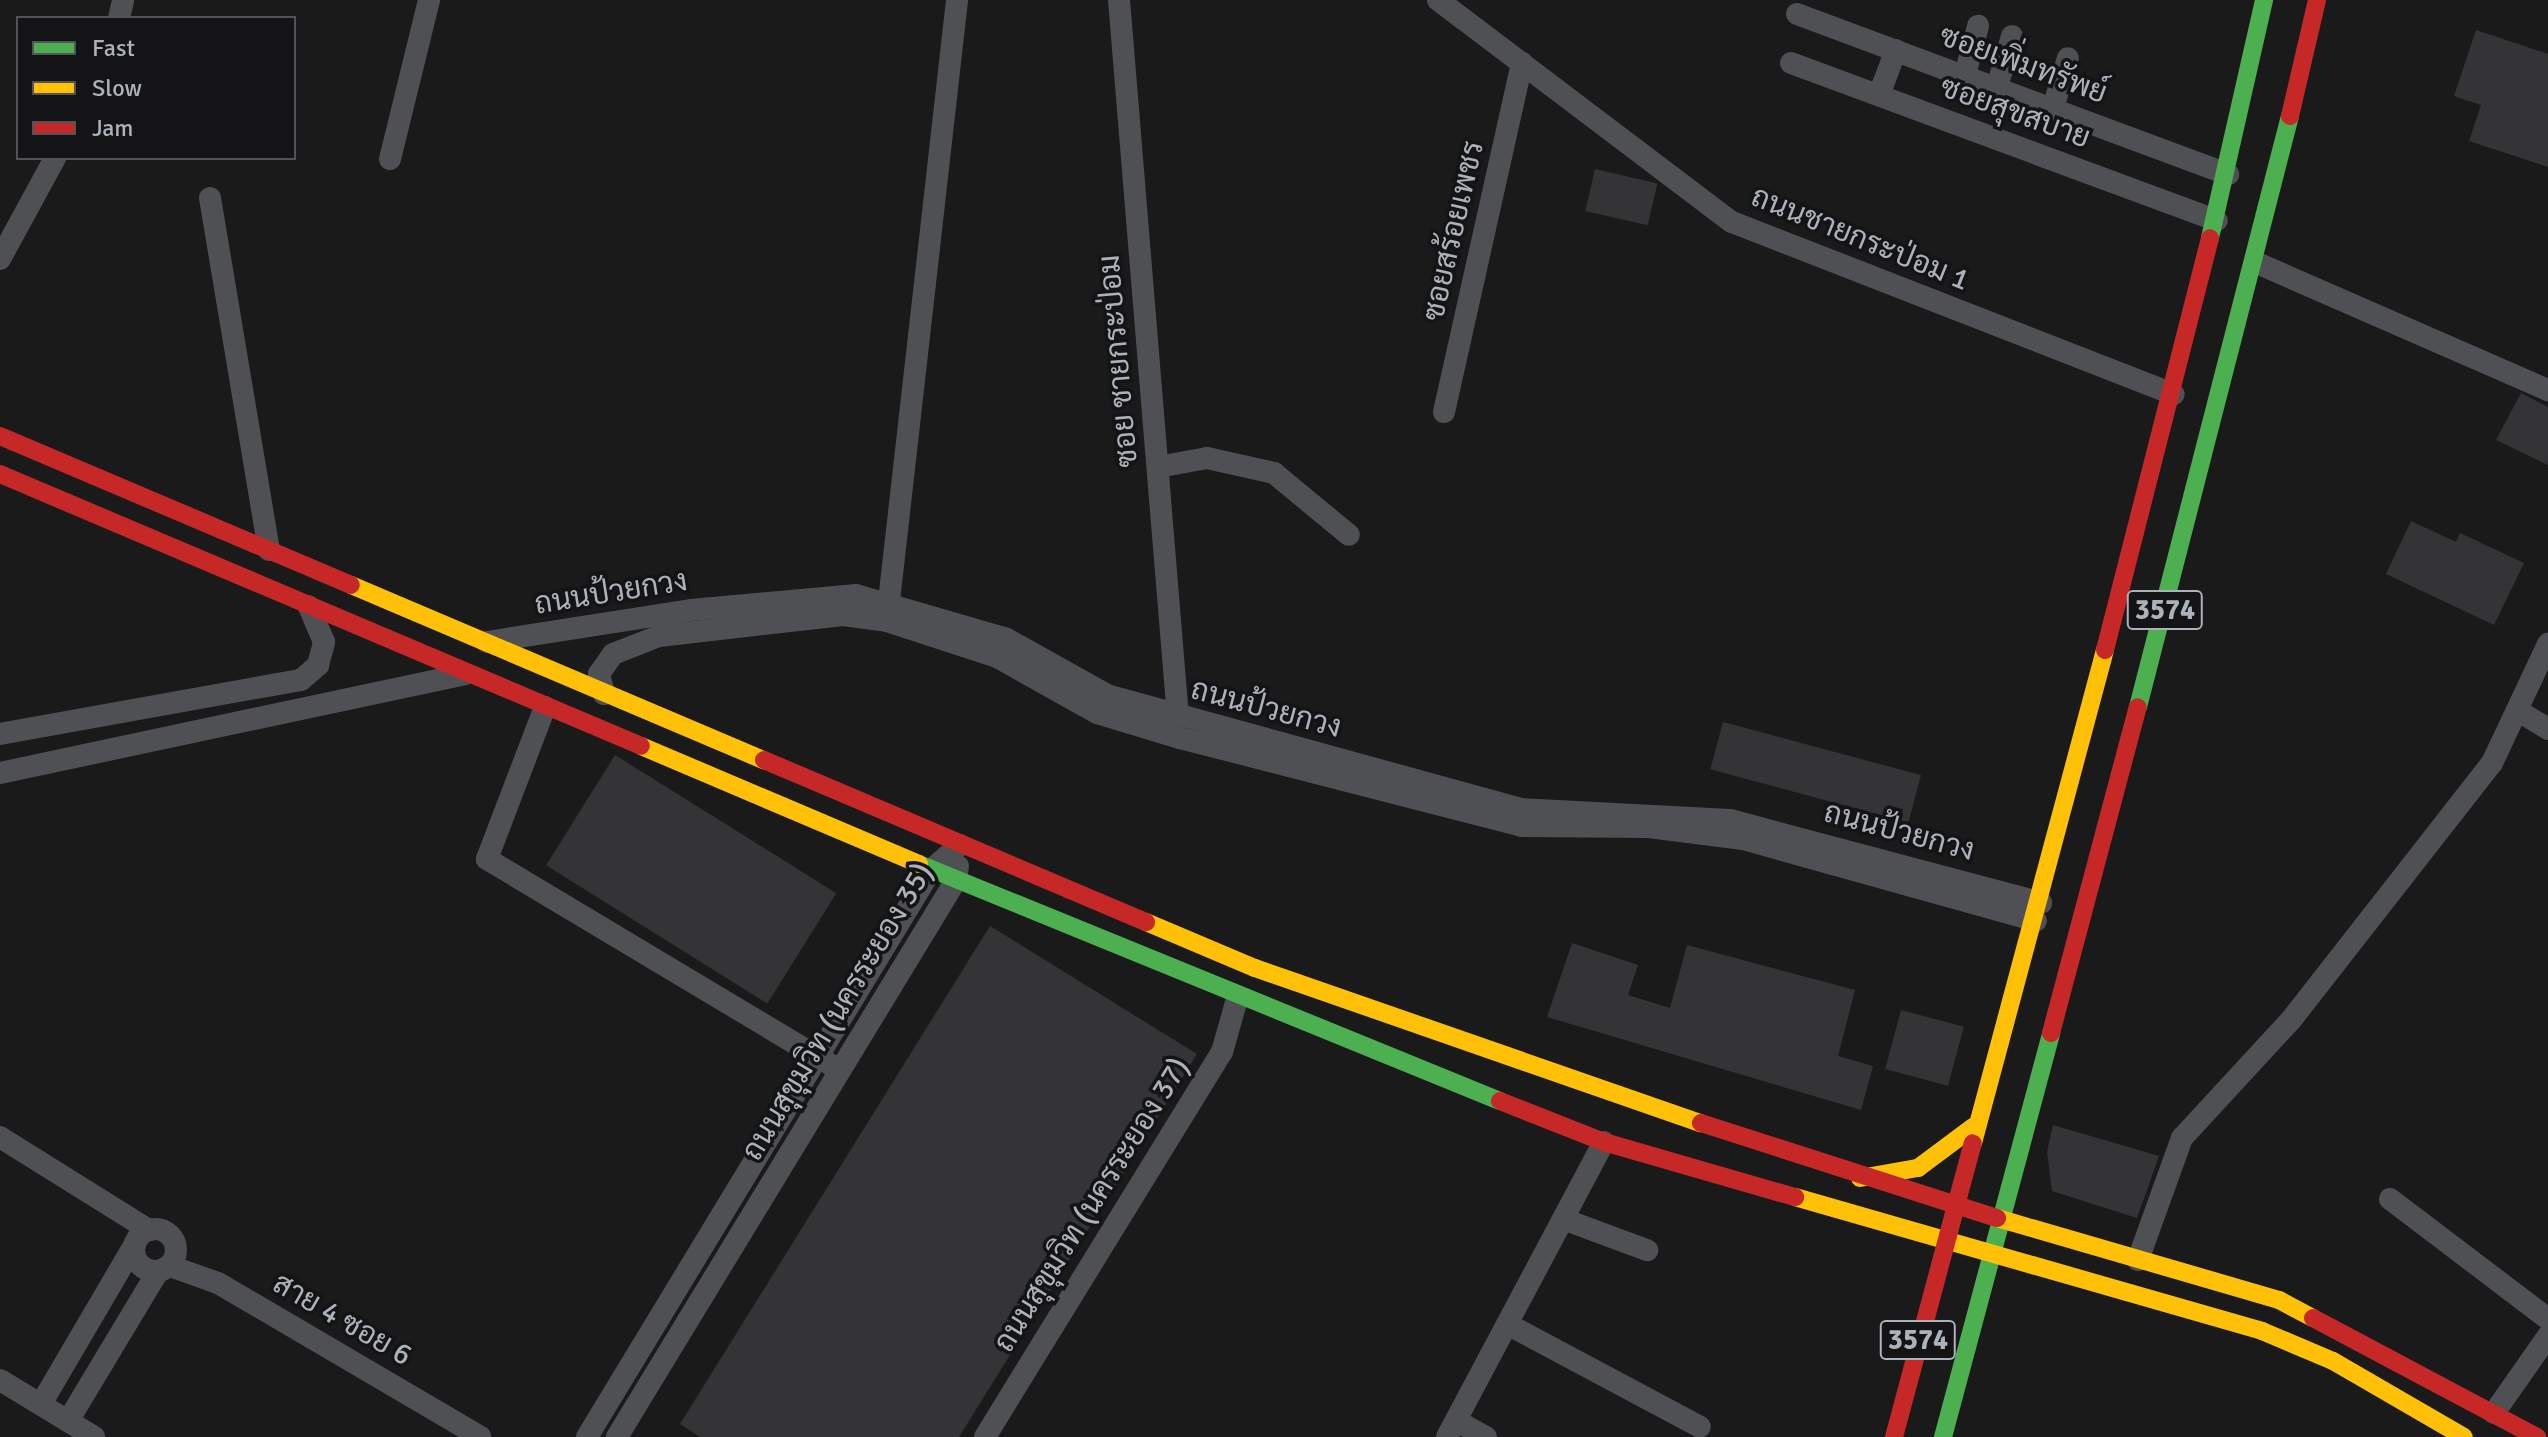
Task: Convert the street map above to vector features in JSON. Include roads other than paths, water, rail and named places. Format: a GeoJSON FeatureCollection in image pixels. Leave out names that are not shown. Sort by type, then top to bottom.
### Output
{"type":"FeatureCollection","features":[{"type":"Feature","properties":{"kind":"street"},"geometry":{"type":"LineString","coordinates":[[390,159],[429,0]]}},
{"type":"Feature","properties":{"kind":"street"},"geometry":{"type":"LineString","coordinates":[[889,601],[957,0]]}},
{"type":"Feature","properties":{"kind":"street","name":"ซอย ชายกระป่อม"},"geometry":{"type":"LineString","coordinates":[[1119,0],[1178,717]]}},
{"type":"Feature","properties":{"kind":"street","name":"ถนนชายกระป่อม 1"},"geometry":{"type":"LineString","coordinates":[[1438,0],[1469,10],[1522,63],[1732,222],[2174,394]]}},
{"type":"Feature","properties":{"kind":"street","name":"3574"},"geometry":{"type":"LineString","coordinates":[[1894,1437],[1950,1206],[2039,912],[2174,394],[2228,174],[2264,0]]}},
{"type":"Feature","properties":{"kind":"street","name":"3574"},"geometry":{"type":"LineString","coordinates":[[1943,1437],[1997,1216],[2257,263],[2317,0]]}},
{"type":"Feature","properties":{"kind":"street","name":"ซอยเพิ่มทรัพย์"},"geometry":{"type":"LineString","coordinates":[[1797,14],[2228,174]]}},
{"type":"Feature","properties":{"kind":"street"},"geometry":{"type":"LineString","coordinates":[[1965,75],[1978,26]]}},
{"type":"Feature","properties":{"kind":"street"},"geometry":{"type":"LineString","coordinates":[[1997,87],[2012,36]]}},
{"type":"Feature","properties":{"kind":"street"},"geometry":{"type":"LineString","coordinates":[[1879,95],[1896,50]]}},
{"type":"Feature","properties":{"kind":"street"},"geometry":{"type":"LineString","coordinates":[[2053,108],[2068,58]]}},
{"type":"Feature","properties":{"kind":"street","name":"ซอยสร้อยเพชร"},"geometry":{"type":"LineString","coordinates":[[1444,412],[1522,63]]}},
{"type":"Feature","properties":{"kind":"street","name":"ซอยสุขสบาย"},"geometry":{"type":"LineString","coordinates":[[1791,63],[2217,221]]}},
{"type":"Feature","properties":{"kind":"street"},"geometry":{"type":"LineString","coordinates":[[0,259],[54,160]]}},
{"type":"Feature","properties":{"kind":"street"},"geometry":{"type":"LineString","coordinates":[[210,198],[269,550]]}},
{"type":"Feature","properties":{"kind":"street"},"geometry":{"type":"LineString","coordinates":[[2257,263],[2548,390]]}},
{"type":"Feature","properties":{"kind":"street"},"geometry":{"type":"LineString","coordinates":[[0,436],[1255,968],[1860,1178],[2279,1300],[2537,1437]]}},
{"type":"Feature","properties":{"kind":"street"},"geometry":{"type":"LineString","coordinates":[[1158,467],[1207,458],[1274,473],[1349,535]]}},
{"type":"Feature","properties":{"kind":"street"},"geometry":{"type":"LineString","coordinates":[[0,474],[465,674],[1237,999],[1604,1142],[1941,1243],[2262,1331],[2333,1361],[2464,1437]]}},
{"type":"Feature","properties":{"kind":"street","name":"ถนนป้วยกวง"},"geometry":{"type":"LineString","coordinates":[[486,643],[651,616],[810,596],[889,601],[1007,639],[1107,695],[1178,717],[1520,809],[1730,820],[2039,912]]}},
{"type":"Feature","properties":{"kind":"street"},"geometry":{"type":"LineString","coordinates":[[0,734],[301,680],[318,665],[324,642],[309,606]]}},
{"type":"Feature","properties":{"kind":"street","name":"ถนนป้วยกวง"},"geometry":{"type":"LineString","coordinates":[[604,694],[604,664],[633,646],[686,631],[843,615],[887,621],[997,657],[1097,713],[1522,826],[1649,827],[1743,839],[2039,912]]}},
{"type":"Feature","properties":{"kind":"street"},"geometry":{"type":"LineString","coordinates":[[633,646],[637,627],[651,616]]}},
{"type":"Feature","properties":{"kind":"street"},"geometry":{"type":"LineString","coordinates":[[2138,1260],[2182,1138],[2291,1020],[2492,763],[2520,712],[2548,644]]}},
{"type":"Feature","properties":{"kind":"street"},"geometry":{"type":"LineString","coordinates":[[0,773],[465,674]]}},
{"type":"Feature","properties":{"kind":"street"},"geometry":{"type":"LineString","coordinates":[[545,707],[487,859],[831,1065]]}},
{"type":"Feature","properties":{"kind":"street"},"geometry":{"type":"LineString","coordinates":[[2520,712],[2548,729]]}},
{"type":"Feature","properties":{"kind":"street","name":"ถนนสุขุมวิท (นครระยอง 35)"},"geometry":{"type":"LineString","coordinates":[[617,1437],[831,1065],[931,870],[960,845]]}},
{"type":"Feature","properties":{"kind":"street","name":"ถนนสุขุมวิท (นครระยอง 35)"},"geometry":{"type":"LineString","coordinates":[[587,1437],[956,880],[960,845]]}},
{"type":"Feature","properties":{"kind":"street","name":"ถนนสุขุมวิท (นครระยอง 37)"},"geometry":{"type":"LineString","coordinates":[[985,1437],[1222,1052],[1237,999]]}},
{"type":"Feature","properties":{"kind":"street"},"geometry":{"type":"LineString","coordinates":[[1860,1178],[1918,1168],[1975,1126]]}},
{"type":"Feature","properties":{"kind":"street"},"geometry":{"type":"LineString","coordinates":[[0,1137],[142,1237],[175,1242],[164,1268],[68,1421]]}},
{"type":"Feature","properties":{"kind":"street"},"geometry":{"type":"LineString","coordinates":[[1486,1437],[1452,1429],[1511,1326],[1604,1142]]}},
{"type":"Feature","properties":{"kind":"street"},"geometry":{"type":"LineString","coordinates":[[2390,1199],[2548,1319]]}},
{"type":"Feature","properties":{"kind":"street"},"geometry":{"type":"LineString","coordinates":[[1563,1219],[1647,1250]]}},
{"type":"Feature","properties":{"kind":"street"},"geometry":{"type":"LineString","coordinates":[[142,1237],[142,1267],[164,1268]]}},
{"type":"Feature","properties":{"kind":"street"},"geometry":{"type":"LineString","coordinates":[[41,1404],[142,1237]]}},
{"type":"Feature","properties":{"kind":"street","name":"สาย 4 ซอย 6"},"geometry":{"type":"LineString","coordinates":[[164,1268],[218,1283],[480,1437]]}},
{"type":"Feature","properties":{"kind":"street"},"geometry":{"type":"LineString","coordinates":[[1511,1326],[1700,1427]]}},
{"type":"Feature","properties":{"kind":"street"},"geometry":{"type":"LineString","coordinates":[[2494,1413],[2548,1336]]}},
{"type":"Feature","properties":{"kind":"street"},"geometry":{"type":"LineString","coordinates":[[0,1380],[94,1437]]}}]}
